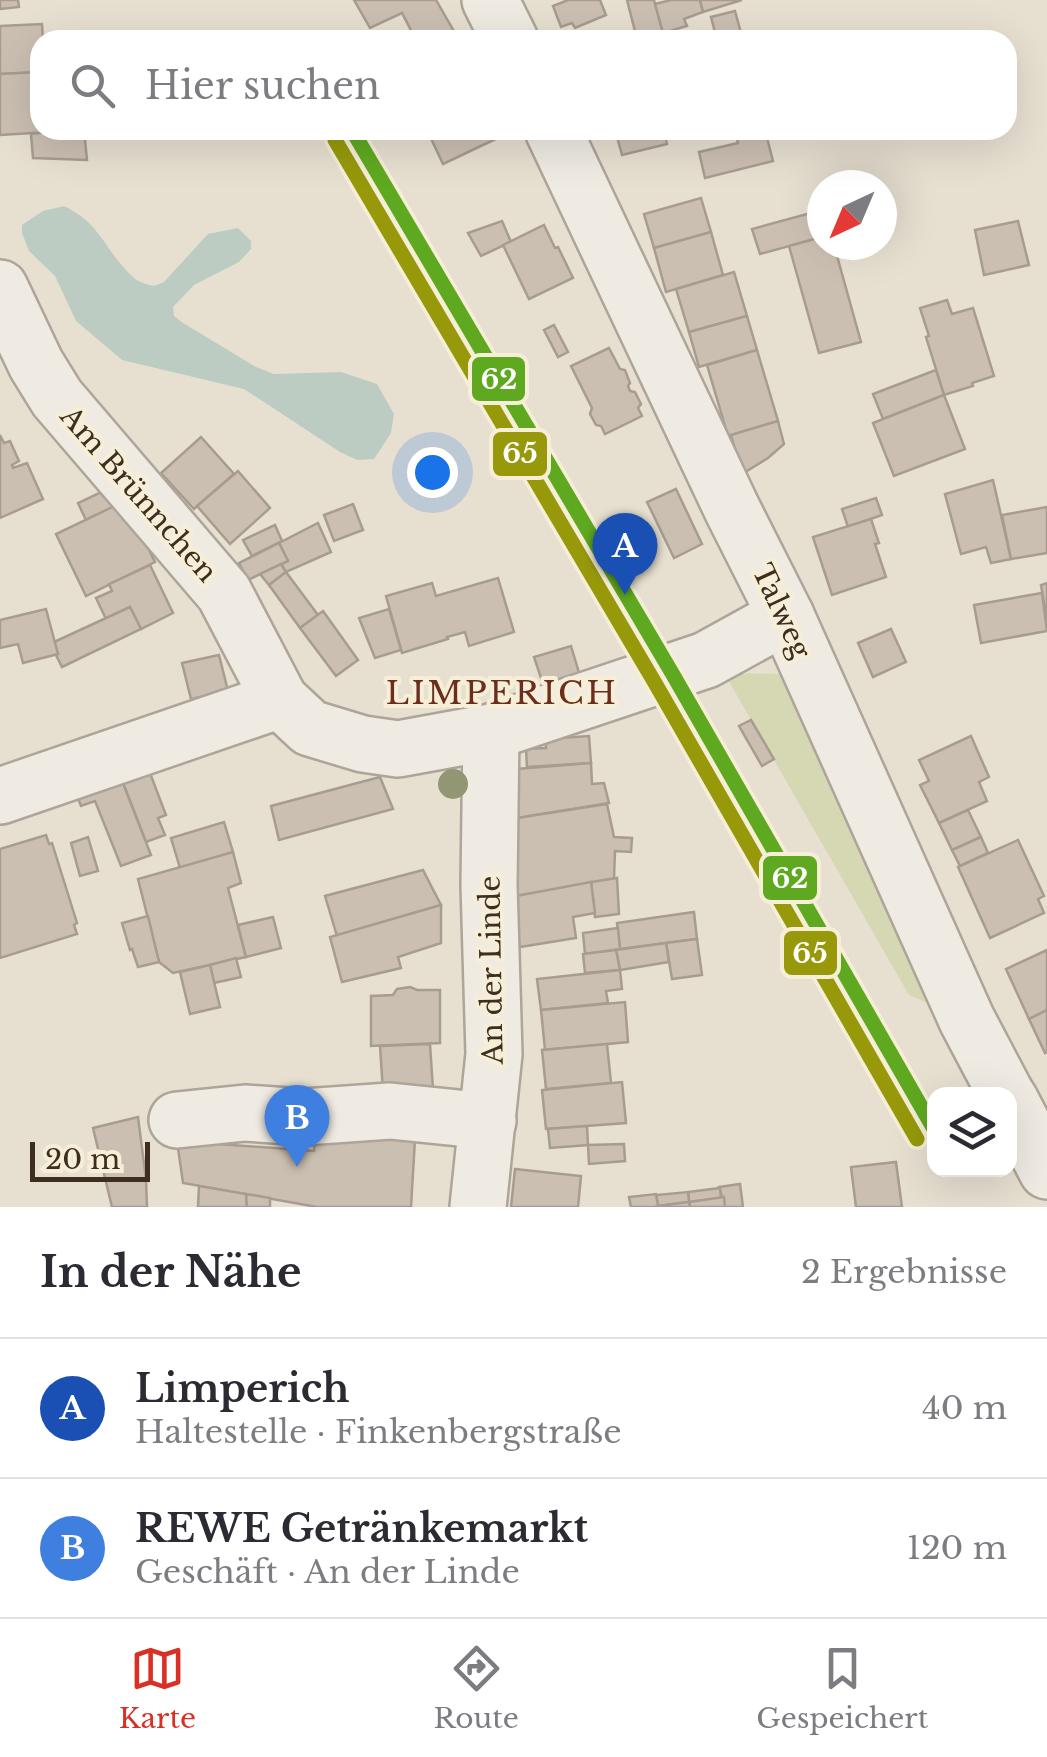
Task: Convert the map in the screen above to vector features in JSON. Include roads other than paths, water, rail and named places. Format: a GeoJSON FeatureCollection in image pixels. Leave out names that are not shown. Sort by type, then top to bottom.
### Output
{"type":"FeatureCollection","features":[{"type":"Feature","properties":{"kind":"street"},"geometry":{"type":"LineString","coordinates":[[490,0],[505,30]]}},
{"type":"Feature","properties":{"kind":"street","name":"Talweg"},"geometry":{"type":"LineString","coordinates":[[558,140],[786,616],[967,1020],[1003,1087]]}},
{"type":"Feature","properties":{"kind":"street","name":"Am Brünnchen"},"geometry":{"type":"LineString","coordinates":[[0,288],[18,371],[57,398],[224,593],[280,700]]}},
{"type":"Feature","properties":{"kind":"street"},"geometry":{"type":"LineString","coordinates":[[0,796],[280,700],[310,728],[364,744],[398,749],[492,732],[706,660],[786,616]]}},
{"type":"Feature","properties":{"kind":"street","name":"An der Linde"},"geometry":{"type":"LineString","coordinates":[[478,1207],[494,1054],[489,885],[492,732]]}},
{"type":"Feature","properties":{"kind":"street"},"geometry":{"type":"LineString","coordinates":[[178,1120],[245,1113],[304,1117],[390,1111],[488,1121]]}},
{"type":"Feature","properties":{"kind":"street","name":"Talweg"},"geometry":{"type":"LineString","coordinates":[[1017,1114],[1047,1171]]}},
{"type":"Feature","properties":{"kind":"place","name":"Limperich"},"geometry":{"type":"Point","coordinates":[625,595]}},
{"type":"Feature","properties":{"kind":"place","name":"REWE Getränkemarkt"},"geometry":{"type":"Point","coordinates":[297,1167]}},
{"type":"Feature","properties":{"kind":"district","name":"LIMPERICH"},"geometry":{"type":"Point","coordinates":[502,693]}}]}
